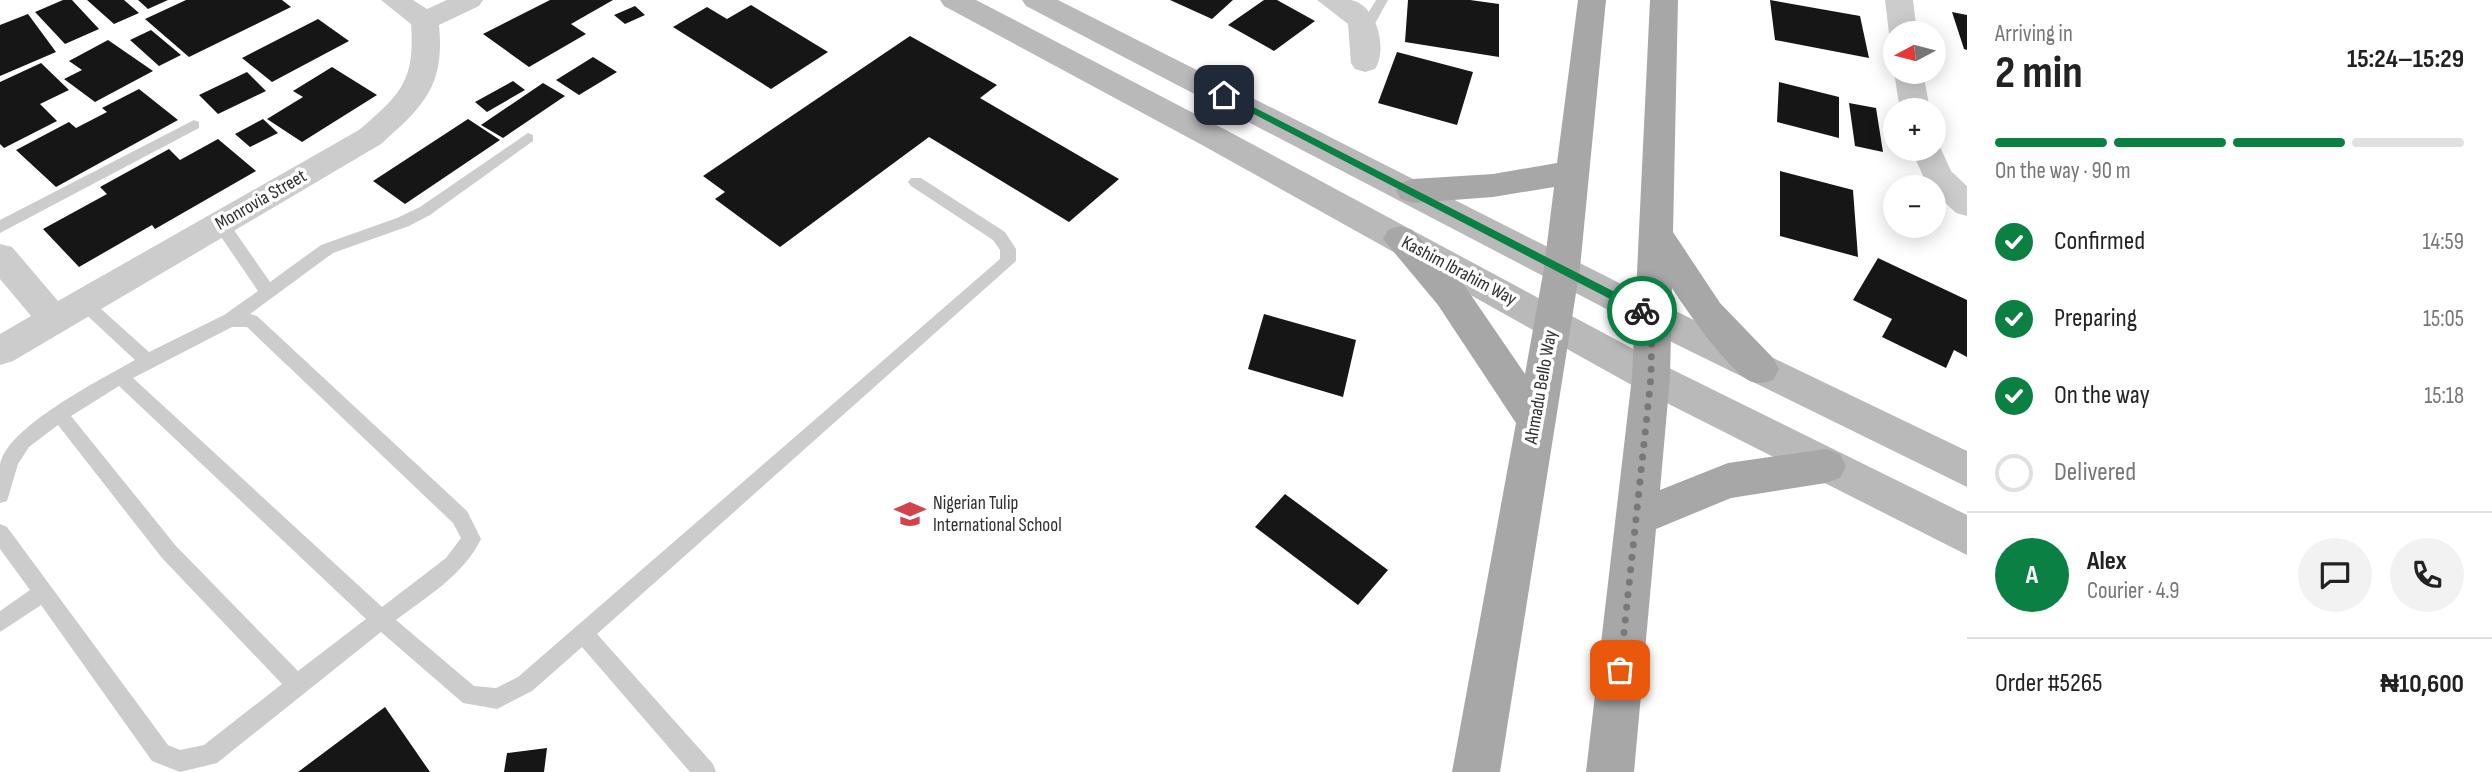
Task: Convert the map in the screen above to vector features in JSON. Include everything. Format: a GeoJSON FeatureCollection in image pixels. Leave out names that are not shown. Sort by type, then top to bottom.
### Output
{"type":"FeatureCollection","features":[{"type":"Feature","properties":{"kind":"main road","name":"Kashim Ibrahim Way"},"geometry":{"type":"LineString","coordinates":[[954,0],[1552,321],[1651,377],[1967,536]]}},
{"type":"Feature","properties":{"kind":"main road"},"geometry":{"type":"LineString","coordinates":[[1036,0],[1413,191],[1652,316],[1967,470]]}},
{"type":"Feature","properties":{"kind":"main road","name":"Ahmadu Bello Way"},"geometry":{"type":"LineString","coordinates":[[1476,772],[1562,268],[1592,0]]}},
{"type":"Feature","properties":{"kind":"main road"},"geometry":{"type":"LineString","coordinates":[[1610,772],[1651,377],[1664,0]]}},
{"type":"Feature","properties":{"kind":"main road"},"geometry":{"type":"LineString","coordinates":[[1413,191],[1490,188],[1573,171]]}},
{"type":"Feature","properties":{"kind":"main road"},"geometry":{"type":"LineString","coordinates":[[1655,232],[1707,313],[1760,369]]}},
{"type":"Feature","properties":{"kind":"main road"},"geometry":{"type":"LineString","coordinates":[[1400,239],[1451,295],[1535,420]]}},
{"type":"Feature","properties":{"kind":"main road"},"geometry":{"type":"LineString","coordinates":[[1636,518],[1728,481],[1826,466]]}},
{"type":"Feature","properties":{"kind":"street"},"geometry":{"type":"LineString","coordinates":[[396,0],[425,21],[469,0]]}},
{"type":"Feature","properties":{"kind":"street"},"geometry":{"type":"LineString","coordinates":[[1331,0],[1359,17],[1366,28],[1365,63]]}},
{"type":"Feature","properties":{"kind":"street"},"geometry":{"type":"LineString","coordinates":[[1899,0],[1902,21]]}},
{"type":"Feature","properties":{"kind":"street","name":"Monrovia Street"},"geometry":{"type":"LineString","coordinates":[[0,351],[370,137],[414,98],[429,58],[425,21]]}},
{"type":"Feature","properties":{"kind":"street"},"geometry":{"type":"LineString","coordinates":[[1931,161],[1938,177],[1967,205]]}},
{"type":"Feature","properties":{"kind":"street"},"geometry":{"type":"LineString","coordinates":[[0,256],[54,320]]}},
{"type":"Feature","properties":{"kind":"lane"},"geometry":{"type":"LineString","coordinates":[[1366,28],[1382,0]]}},
{"type":"Feature","properties":{"kind":"lane"},"geometry":{"type":"LineString","coordinates":[[0,227],[194,125]]}},
{"type":"Feature","properties":{"kind":"lane"},"geometry":{"type":"LineString","coordinates":[[0,495],[10,462],[23,442],[60,414],[147,361],[230,320],[327,249],[403,222],[425,211],[527,138]]}},
{"type":"Feature","properties":{"kind":"lane"},"geometry":{"type":"LineString","coordinates":[[121,377],[381,620],[470,696],[497,699],[525,684],[1008,261],[1008,248],[999,236],[916,182]]}},
{"type":"Feature","properties":{"kind":"lane"},"geometry":{"type":"LineString","coordinates":[[221,224],[268,292]]}},
{"type":"Feature","properties":{"kind":"lane"},"geometry":{"type":"LineString","coordinates":[[84,303],[147,361]]}},
{"type":"Feature","properties":{"kind":"lane"},"geometry":{"type":"LineString","coordinates":[[0,533],[160,753],[180,761],[209,755],[453,564],[471,539],[460,517],[251,321],[230,320]]}},
{"type":"Feature","properties":{"kind":"lane"},"geometry":{"type":"LineString","coordinates":[[60,414],[169,552],[297,685]]}},
{"type":"Feature","properties":{"kind":"lane"},"geometry":{"type":"LineString","coordinates":[[0,623],[43,592]]}},
{"type":"Feature","properties":{"kind":"lane"},"geometry":{"type":"LineString","coordinates":[[583,633],[705,772]]}},
{"type":"Feature","properties":{"kind":"building"},"geometry":{"type":"Polygon","coordinates":[[[63,0],[72,0],[99,29],[65,44],[35,12],[63,0]]]}},
{"type":"Feature","properties":{"kind":"building"},"geometry":{"type":"Polygon","coordinates":[[[87,0],[124,0],[139,13],[114,24],[87,0]]]}},
{"type":"Feature","properties":{"kind":"building"},"geometry":{"type":"Polygon","coordinates":[[[138,0],[168,0],[148,9],[138,0]]]}},
{"type":"Feature","properties":{"kind":"building"},"geometry":{"type":"Polygon","coordinates":[[[186,0],[282,0],[291,7],[189,57],[145,19],[186,0]]]}},
{"type":"Feature","properties":{"kind":"building"},"geometry":{"type":"Polygon","coordinates":[[[550,0],[613,0],[571,24],[586,34],[529,67],[483,34],[550,0]]]}},
{"type":"Feature","properties":{"kind":"building"},"geometry":{"type":"Polygon","coordinates":[[[1170,0],[1233,0],[1212,19],[1170,0]]]}},
{"type":"Feature","properties":{"kind":"building"},"geometry":{"type":"Polygon","coordinates":[[[1264,0],[1277,0],[1315,21],[1274,51],[1228,25],[1264,0]]]}},
{"type":"Feature","properties":{"kind":"building"},"geometry":{"type":"Polygon","coordinates":[[[1408,0],[1470,0],[1499,4],[1499,57],[1405,42],[1408,0]]]}},
{"type":"Feature","properties":{"kind":"building"},"geometry":{"type":"Polygon","coordinates":[[[1770,0],[1860,16],[1869,58],[1775,40],[1770,0]]]}},
{"type":"Feature","properties":{"kind":"building"},"geometry":{"type":"Polygon","coordinates":[[[751,5],[828,52],[771,89],[673,27],[707,7],[727,19],[751,5]]]}},
{"type":"Feature","properties":{"kind":"building"},"geometry":{"type":"Polygon","coordinates":[[[635,6],[645,15],[625,24],[614,15],[635,6]]]}},
{"type":"Feature","properties":{"kind":"building"},"geometry":{"type":"Polygon","coordinates":[[[1952,12],[1967,15],[1967,50],[1964,49],[1952,12]]]}},
{"type":"Feature","properties":{"kind":"building"},"geometry":{"type":"Polygon","coordinates":[[[28,14],[56,52],[0,76],[0,25],[28,14]]]}},
{"type":"Feature","properties":{"kind":"building"},"geometry":{"type":"Polygon","coordinates":[[[318,19],[349,41],[272,82],[242,58],[318,19]]]}},
{"type":"Feature","properties":{"kind":"building"},"geometry":{"type":"Polygon","coordinates":[[[151,30],[181,55],[159,66],[130,40],[151,30]]]}},
{"type":"Feature","properties":{"kind":"building"},"geometry":{"type":"Polygon","coordinates":[[[910,36],[997,85],[980,98],[1119,179],[1069,222],[929,137],[780,247],[715,199],[725,192],[703,176],[910,36]]]}},
{"type":"Feature","properties":{"kind":"building"},"geometry":{"type":"Polygon","coordinates":[[[108,40],[153,71],[95,102],[64,79],[82,70],[69,61],[108,40]]]}},
{"type":"Feature","properties":{"kind":"building"},"geometry":{"type":"Polygon","coordinates":[[[1397,52],[1473,72],[1457,125],[1378,103],[1397,52]]]}},
{"type":"Feature","properties":{"kind":"building"},"geometry":{"type":"Polygon","coordinates":[[[593,57],[617,72],[579,95],[556,80],[593,57]]]}},
{"type":"Feature","properties":{"kind":"building"},"geometry":{"type":"Polygon","coordinates":[[[41,63],[69,90],[40,104],[57,121],[4,148],[0,144],[0,82],[41,63]]]}},
{"type":"Feature","properties":{"kind":"building"},"geometry":{"type":"Polygon","coordinates":[[[332,67],[377,95],[302,142],[267,119],[303,97],[293,91],[332,67]]]}},
{"type":"Feature","properties":{"kind":"building"},"geometry":{"type":"Polygon","coordinates":[[[247,72],[266,91],[218,114],[199,95],[247,72]]]}},
{"type":"Feature","properties":{"kind":"building"},"geometry":{"type":"Polygon","coordinates":[[[513,81],[525,90],[487,112],[475,102],[513,81]]]}},
{"type":"Feature","properties":{"kind":"building"},"geometry":{"type":"Polygon","coordinates":[[[1779,82],[1839,97],[1839,138],[1777,122],[1779,82]]]}},
{"type":"Feature","properties":{"kind":"building"},"geometry":{"type":"Polygon","coordinates":[[[543,83],[565,96],[503,138],[481,125],[543,83]]]}},
{"type":"Feature","properties":{"kind":"building"},"geometry":{"type":"Polygon","coordinates":[[[139,89],[178,120],[56,187],[16,150],[69,122],[76,128],[107,112],[102,108],[139,89]]]}},
{"type":"Feature","properties":{"kind":"building"},"geometry":{"type":"Polygon","coordinates":[[[1849,103],[1876,108],[1883,152],[1855,146],[1849,103]]]}},
{"type":"Feature","properties":{"kind":"building"},"geometry":{"type":"Polygon","coordinates":[[[263,119],[278,133],[250,147],[235,134],[263,119]]]}},
{"type":"Feature","properties":{"kind":"building"},"geometry":{"type":"Polygon","coordinates":[[[468,119],[500,140],[405,204],[373,181],[468,119]]]}},
{"type":"Feature","properties":{"kind":"building"},"geometry":{"type":"Polygon","coordinates":[[[218,139],[256,171],[155,229],[152,225],[79,267],[43,229],[107,194],[100,187],[169,149],[180,160],[218,139]]]}},
{"type":"Feature","properties":{"kind":"building"},"geometry":{"type":"Polygon","coordinates":[[[1780,171],[1853,190],[1858,257],[1780,236],[1780,171]]]}},
{"type":"Feature","properties":{"kind":"building"},"geometry":{"type":"Polygon","coordinates":[[[1878,258],[1967,300],[1967,357],[1954,350],[1946,368],[1882,337],[1892,319],[1853,300],[1878,258]]]}},
{"type":"Feature","properties":{"kind":"building"},"geometry":{"type":"Polygon","coordinates":[[[1264,314],[1356,340],[1343,397],[1248,369],[1264,314]]]}},
{"type":"Feature","properties":{"kind":"building"},"geometry":{"type":"Polygon","coordinates":[[[1285,494],[1388,570],[1358,605],[1255,527],[1285,494]]]}},
{"type":"Feature","properties":{"kind":"building"},"geometry":{"type":"Polygon","coordinates":[[[385,707],[430,772],[298,772],[385,707]]]}},
{"type":"Feature","properties":{"kind":"building"},"geometry":{"type":"Polygon","coordinates":[[[547,748],[544,772],[504,772],[507,753],[547,748]]]}},
{"type":"Feature","properties":{"kind":"way so far"},"geometry":{"type":"LineString","coordinates":[[1620,670],[1651,377],[1652,316],[1642,311]]}},
{"type":"Feature","properties":{"kind":"place","name":"Nigerian Tulip International School"},"geometry":{"type":"Point","coordinates":[910,514]}},
{"type":"Feature","properties":{"kind":"route"},"geometry":{"type":"LineString","coordinates":[[1224,95],[1642,311]]}}]}
